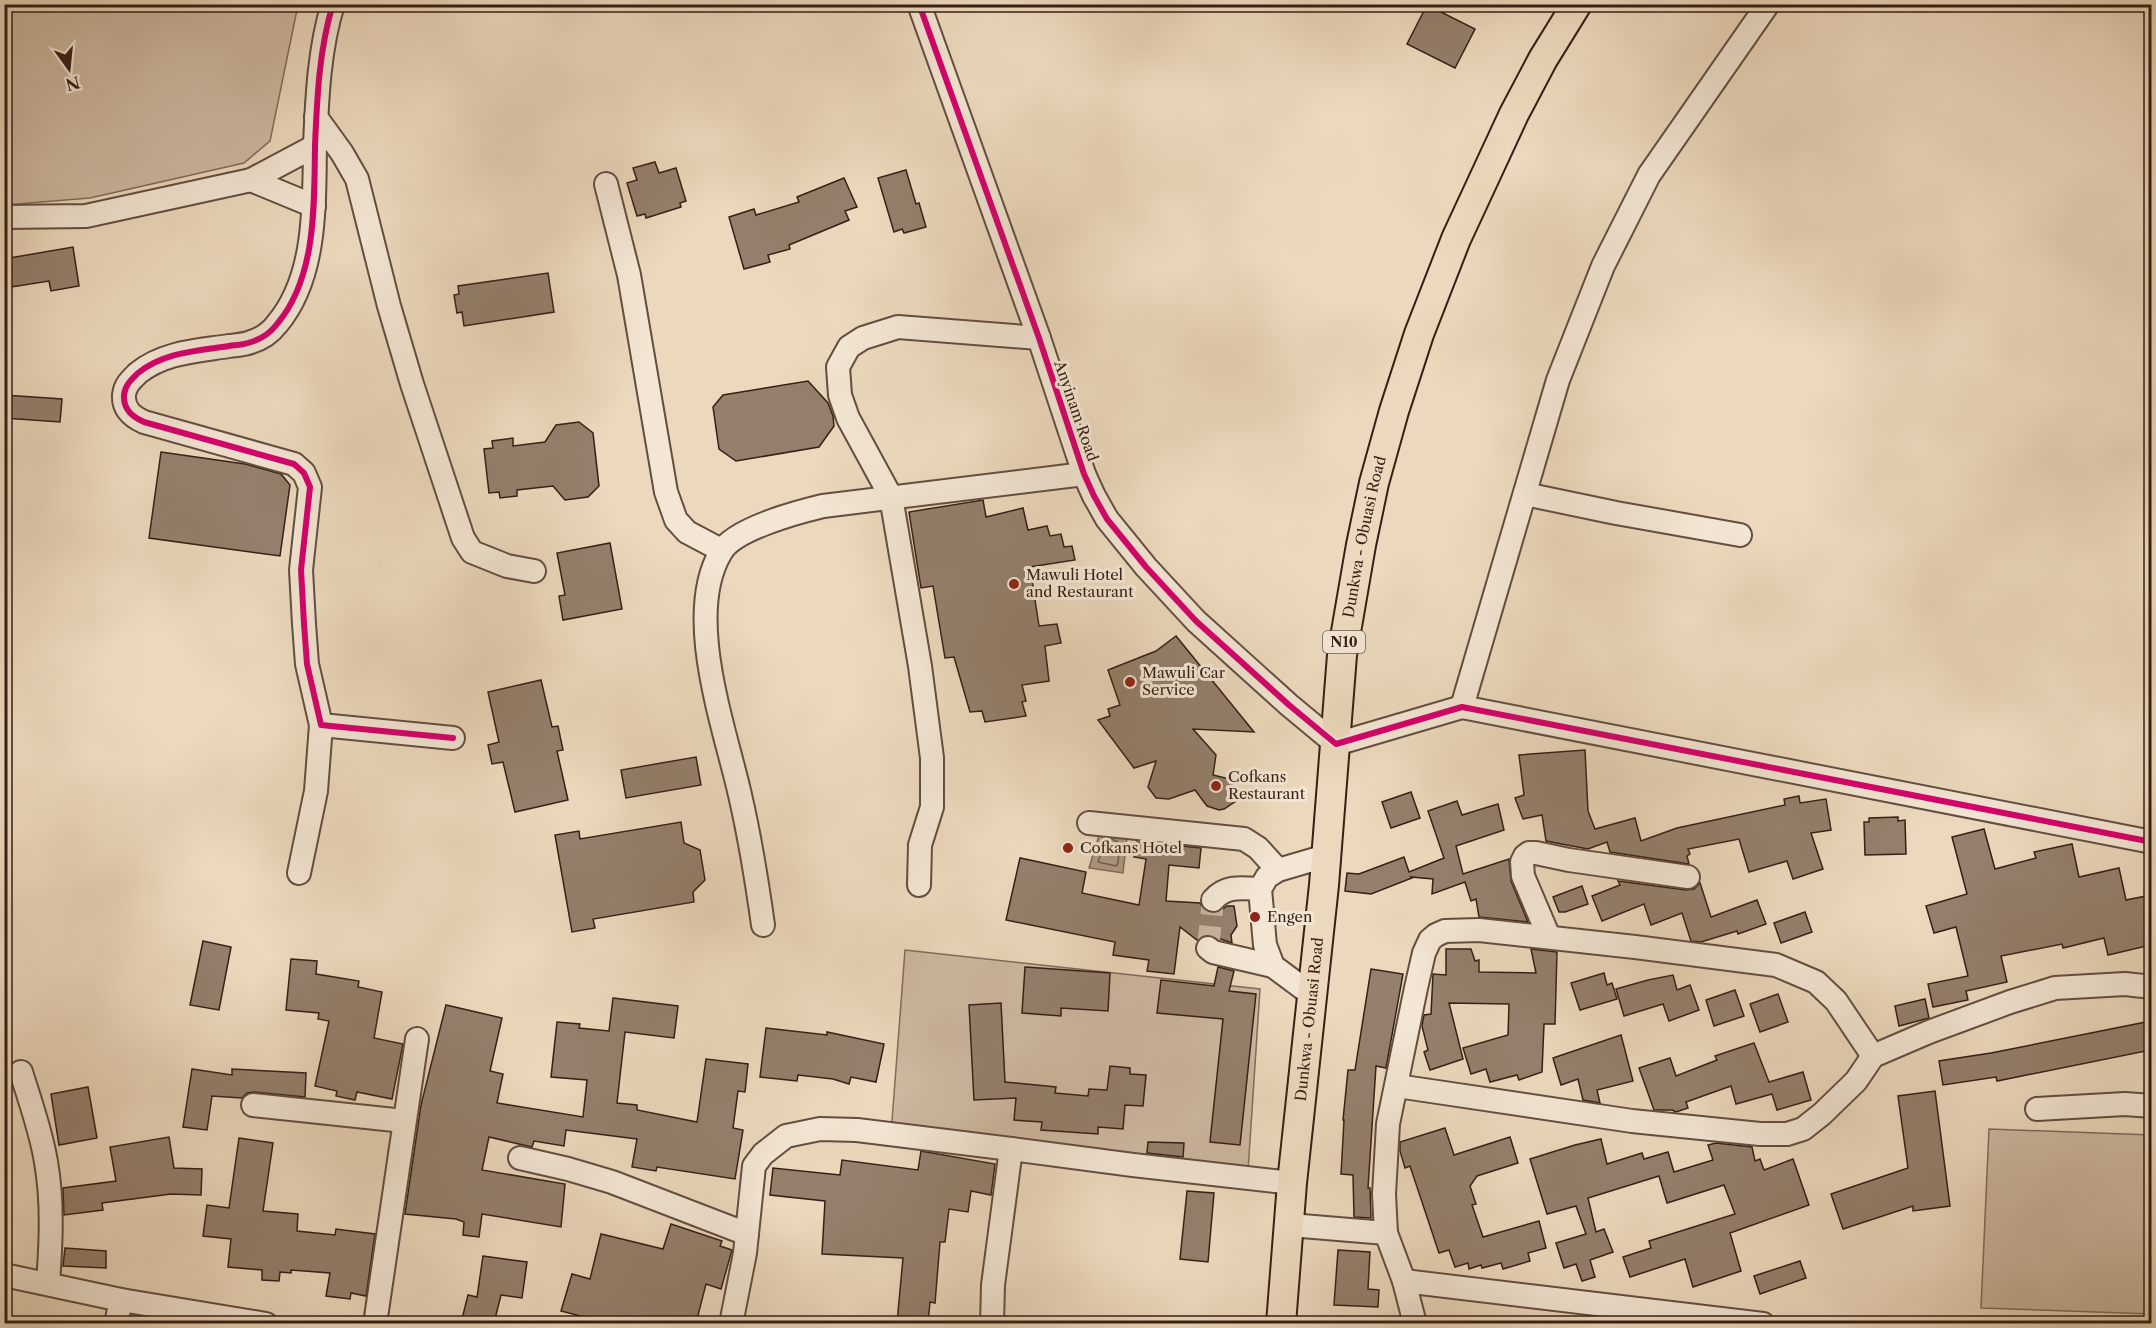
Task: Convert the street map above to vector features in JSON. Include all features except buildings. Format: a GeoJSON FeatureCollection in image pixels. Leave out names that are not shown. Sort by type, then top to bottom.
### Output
{"type":"FeatureCollection","features":[{"type":"Feature","properties":{"kind":"main road","name":"Dunkwa - Obuasi Road"},"geometry":{"type":"LineString","coordinates":[[1281,1323],[1292,1183],[1326,856],[1342,655],[1374,483],[1419,334],[1452,249],[1489,164],[1543,59],[1577,4]]}},
{"type":"Feature","properties":{"kind":"street"},"geometry":{"type":"LineString","coordinates":[[299,873],[316,791],[321,725],[307,664],[304,624],[301,570],[310,492],[307,477],[294,464],[144,422],[130,414],[124,403],[124,395],[130,380],[143,369],[167,356],[250,343],[274,329],[291,305],[305,268],[314,206],[316,117],[322,57],[333,4]]}},
{"type":"Feature","properties":{"kind":"street","name":"Anyinam Road"},"geometry":{"type":"LineString","coordinates":[[919,4],[1039,338],[1084,474],[1107,519],[1146,567],[1196,621],[1288,705],[1336,744]]}},
{"type":"Feature","properties":{"kind":"street"},"geometry":{"type":"LineString","coordinates":[[1462,707],[1558,380],[1603,266],[1648,176],[1768,4]]}},
{"type":"Feature","properties":{"kind":"street"},"geometry":{"type":"LineString","coordinates":[[316,117],[357,178],[389,306],[463,538],[472,552],[507,566],[534,571]]}},
{"type":"Feature","properties":{"kind":"street"},"geometry":{"type":"LineString","coordinates":[[4,217],[86,216],[251,180],[315,146]]}},
{"type":"Feature","properties":{"kind":"street"},"geometry":{"type":"LineString","coordinates":[[251,180],[314,206]]}},
{"type":"Feature","properties":{"kind":"street"},"geometry":{"type":"LineString","coordinates":[[606,184],[629,276],[666,492],[676,520],[687,532],[721,550]]}},
{"type":"Feature","properties":{"kind":"street"},"geometry":{"type":"LineString","coordinates":[[919,885],[921,845],[932,807],[932,758],[920,666],[891,497],[848,418],[840,395],[838,367],[849,347],[863,338],[898,327],[1039,338]]}},
{"type":"Feature","properties":{"kind":"street"},"geometry":{"type":"LineString","coordinates":[[763,925],[754,862],[713,681],[704,629],[708,586],[721,550],[757,527],[789,514],[823,506],[1084,474]]}},
{"type":"Feature","properties":{"kind":"street"},"geometry":{"type":"LineString","coordinates":[[1525,494],[1740,535]]}},
{"type":"Feature","properties":{"kind":"street"},"geometry":{"type":"LineString","coordinates":[[1336,744],[1462,707],[2151,842]]}},
{"type":"Feature","properties":{"kind":"street"},"geometry":{"type":"LineString","coordinates":[[321,725],[453,738]]}},
{"type":"Feature","properties":{"kind":"street"},"geometry":{"type":"LineString","coordinates":[[1089,823],[1244,839],[1258,848],[1278,870]]}},
{"type":"Feature","properties":{"kind":"street"},"geometry":{"type":"LineString","coordinates":[[1549,937],[1523,876],[1522,862],[1529,853],[1689,877]]}},
{"type":"Feature","properties":{"kind":"street"},"geometry":{"type":"LineString","coordinates":[[1273,966],[1264,939],[1260,889],[1267,877],[1278,870],[1326,856]]}},
{"type":"Feature","properties":{"kind":"street"},"geometry":{"type":"LineString","coordinates":[[1213,900],[1220,892],[1230,888],[1260,889]]}},
{"type":"Feature","properties":{"kind":"street"},"geometry":{"type":"LineString","coordinates":[[1415,1323],[1404,1281],[1386,1233],[1384,1194],[1388,1124],[1424,952],[1430,940],[1436,935],[1445,931],[1461,930],[1549,937],[1776,965],[1816,982],[1836,1001],[1872,1056]]}},
{"type":"Feature","properties":{"kind":"street"},"geometry":{"type":"LineString","coordinates":[[1208,948],[1213,952],[1273,966],[1312,995]]}},
{"type":"Feature","properties":{"kind":"street"},"geometry":{"type":"LineString","coordinates":[[1397,1086],[1632,1121],[1760,1134],[1787,1134],[1803,1129],[1822,1114],[1856,1082],[1872,1056],[2010,1002],[2055,988],[2104,985],[2151,987]]}},
{"type":"Feature","properties":{"kind":"street"},"geometry":{"type":"LineString","coordinates":[[375,1323],[417,1039]]}},
{"type":"Feature","properties":{"kind":"street"},"geometry":{"type":"LineString","coordinates":[[21,1072],[46,1163],[51,1234],[48,1283]]}},
{"type":"Feature","properties":{"kind":"street"},"geometry":{"type":"LineString","coordinates":[[2037,1109],[2125,1104],[2151,1106]]}},
{"type":"Feature","properties":{"kind":"street"},"geometry":{"type":"LineString","coordinates":[[253,1105],[404,1121]]}},
{"type":"Feature","properties":{"kind":"street"},"geometry":{"type":"LineString","coordinates":[[731,1323],[745,1253],[754,1166],[763,1154],[786,1136],[820,1129],[857,1131],[1292,1183]]}},
{"type":"Feature","properties":{"kind":"street"},"geometry":{"type":"LineString","coordinates":[[992,1323],[993,1285],[1011,1149]]}},
{"type":"Feature","properties":{"kind":"street"},"geometry":{"type":"LineString","coordinates":[[520,1158],[612,1182],[747,1234]]}},
{"type":"Feature","properties":{"kind":"street"},"geometry":{"type":"LineString","coordinates":[[1290,1225],[1386,1233]]}},
{"type":"Feature","properties":{"kind":"street"},"geometry":{"type":"LineString","coordinates":[[4,1275],[121,1300],[266,1323]]}},
{"type":"Feature","properties":{"kind":"street"},"geometry":{"type":"LineString","coordinates":[[1404,1281],[1763,1323]]}},
{"type":"Feature","properties":{"kind":"street"},"geometry":{"type":"LineString","coordinates":[[116,1323],[121,1300]]}},
{"type":"Feature","properties":{"kind":"shaded area"},"geometry":{"type":"Polygon","coordinates":[[[5,4],[298,5],[270,141],[244,163],[90,198],[5,205],[5,4]]]}},
{"type":"Feature","properties":{"kind":"shaded area"},"geometry":{"type":"Polygon","coordinates":[[[905,950],[1260,989],[1248,1171],[891,1134],[905,950]]]}},
{"type":"Feature","properties":{"kind":"shaded area"},"geometry":{"type":"Polygon","coordinates":[[[1989,1129],[2151,1135],[2151,1314],[1981,1308],[1989,1129]]]}},
{"type":"Feature","properties":{"kind":"water"},"geometry":{"type":"Polygon","coordinates":[[[1101,829],[1127,837],[1123,873],[1089,868],[1101,829]]]}},
{"type":"Feature","properties":{"kind":"tunnel"},"geometry":{"type":"LineString","coordinates":[[1208,948],[1213,900]]}},
{"type":"Feature","properties":{"kind":"cycle path"},"geometry":{"type":"LineString","coordinates":[[333,4],[328,21],[320,74],[311,239],[300,284],[290,305],[272,330],[255,341],[181,354],[148,366],[129,383],[124,400],[130,412],[144,422],[294,464],[304,473],[310,487],[301,570],[304,624],[307,664],[321,725],[453,738]]}},
{"type":"Feature","properties":{"kind":"cycle path"},"geometry":{"type":"LineString","coordinates":[[919,4],[1039,338],[1084,474],[1094,496],[1107,519],[1146,567],[1196,621],[1336,744],[1462,707],[2152,842]]}},
{"type":"Feature","properties":{"kind":"place","name":"Mawuli Hotel and Restaurant"},"geometry":{"type":"Point","coordinates":[1014,584]}},
{"type":"Feature","properties":{"kind":"place","name":"Mawuli Car Service"},"geometry":{"type":"Point","coordinates":[1130,682]}},
{"type":"Feature","properties":{"kind":"place","name":"Cofkans Restaurant"},"geometry":{"type":"Point","coordinates":[1216,786]}},
{"type":"Feature","properties":{"kind":"place","name":"Cofkans Hotel"},"geometry":{"type":"Point","coordinates":[1068,848]}},
{"type":"Feature","properties":{"kind":"place","name":"Engen"},"geometry":{"type":"Point","coordinates":[1255,917]}}]}
